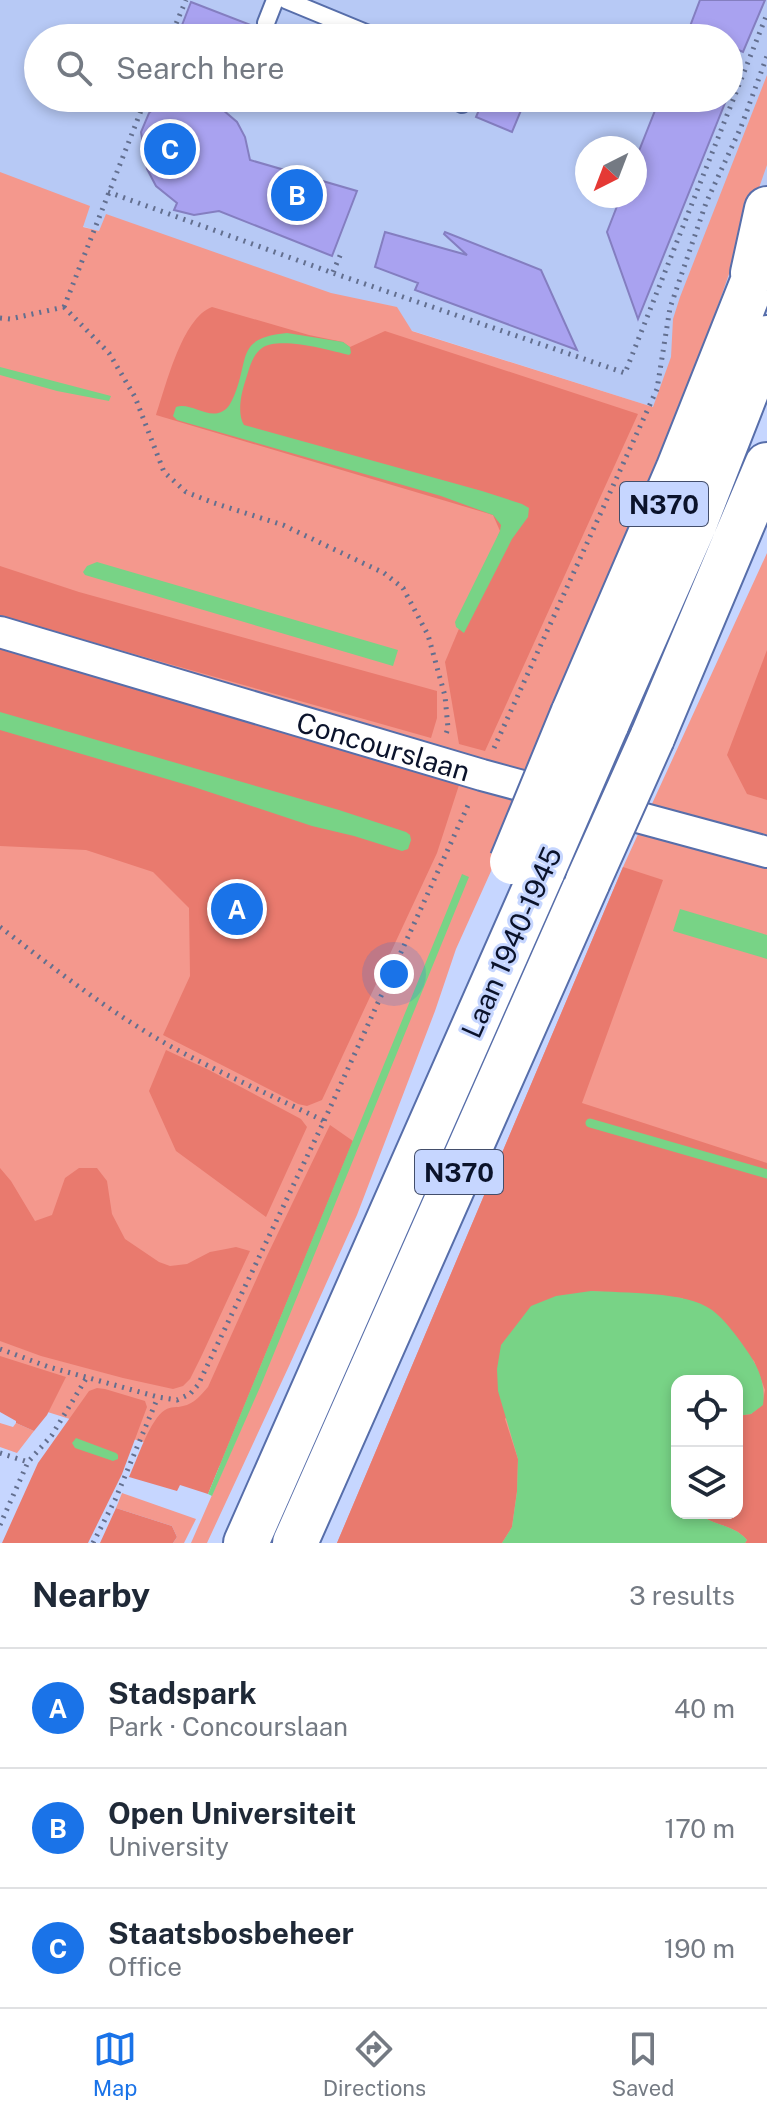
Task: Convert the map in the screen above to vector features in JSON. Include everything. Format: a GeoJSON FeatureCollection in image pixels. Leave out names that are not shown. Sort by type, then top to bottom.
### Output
{"type":"FeatureCollection","features":[{"type":"Feature","properties":{"kind":"highway","name":"N370"},"geometry":{"type":"LineString","coordinates":[[749,291],[767,209]]}},
{"type":"Feature","properties":{"kind":"highway","name":"N370"},"geometry":{"type":"LineString","coordinates":[[590,720],[678,470],[767,246]]}},
{"type":"Feature","properties":{"kind":"highway","name":"Laan 1940-1945"},"geometry":{"type":"LineString","coordinates":[[246,1543],[382,1236],[528,866],[590,720],[694,525],[767,338]]}},
{"type":"Feature","properties":{"kind":"highway","name":"Laan 1940-1945"},"geometry":{"type":"LineString","coordinates":[[295,1543],[652,738],[764,473]]}},
{"type":"Feature","properties":{"kind":"street","name":"Concourslaan"},"geometry":{"type":"LineString","coordinates":[[0,632],[482,775],[767,852]]}},
{"type":"Feature","properties":{"kind":"lane"},"geometry":{"type":"LineString","coordinates":[[266,23],[275,0]]}},
{"type":"Feature","properties":{"kind":"lane"},"geometry":{"type":"LineString","coordinates":[[286,0],[344,24]]}},
{"type":"Feature","properties":{"kind":"path"},"geometry":{"type":"LineString","coordinates":[[176,24],[186,0]]}},
{"type":"Feature","properties":{"kind":"path"},"geometry":{"type":"LineString","coordinates":[[743,75],[767,14]]}},
{"type":"Feature","properties":{"kind":"path"},"geometry":{"type":"LineString","coordinates":[[0,1349],[49,1367],[158,1397],[177,1400],[190,1394],[198,1385],[324,1121],[657,389],[670,308],[706,203],[741,127],[767,56]]}},
{"type":"Feature","properties":{"kind":"path"},"geometry":{"type":"LineString","coordinates":[[64,307],[140,112]]}},
{"type":"Feature","properties":{"kind":"path"},"geometry":{"type":"LineString","coordinates":[[108,192],[625,373],[728,112]]}},
{"type":"Feature","properties":{"kind":"path"},"geometry":{"type":"LineString","coordinates":[[333,273],[342,251]]}},
{"type":"Feature","properties":{"kind":"path"},"geometry":{"type":"LineString","coordinates":[[0,318],[10,319],[64,307]]}},
{"type":"Feature","properties":{"kind":"path"},"geometry":{"type":"LineString","coordinates":[[64,307],[109,353],[135,397],[164,472],[186,492],[283,525],[384,573],[403,588],[428,635],[445,696],[448,728],[439,762]]}},
{"type":"Feature","properties":{"kind":"path"},"geometry":{"type":"LineString","coordinates":[[0,927],[122,1017],[170,1046],[324,1121]]}},
{"type":"Feature","properties":{"kind":"path"},"geometry":{"type":"LineString","coordinates":[[0,1525],[28,1462],[52,1435],[87,1377]]}},
{"type":"Feature","properties":{"kind":"path"},"geometry":{"type":"LineString","coordinates":[[93,1543],[115,1500],[158,1397]]}},
{"type":"Feature","properties":{"kind":"path"},"geometry":{"type":"LineString","coordinates":[[0,1453],[28,1462]]}},
{"type":"Feature","properties":{"kind":"shaded area"},"geometry":{"type":"Polygon","coordinates":[[[0,0],[767,0],[767,197],[694,420],[0,200],[0,0]]]}},
{"type":"Feature","properties":{"kind":"shaded area"},"geometry":{"type":"Polygon","coordinates":[[[767,75],[767,165],[714,317],[675,414],[694,420],[456,949],[357,1215],[207,1543],[191,1543],[261,1383],[222,1467],[0,1397],[0,172],[90,206],[83,227],[99,231],[106,214],[331,293],[397,307],[412,331],[653,407],[671,357],[673,319],[680,297],[767,75]]]}},
{"type":"Feature","properties":{"kind":"shaded area"},"geometry":{"type":"Polygon","coordinates":[[[212,307],[343,342],[350,347],[385,331],[638,414],[485,751],[459,744],[445,662],[500,531],[493,515],[156,415],[184,338],[201,314],[212,307]]]}},
{"type":"Feature","properties":{"kind":"shaded area"},"geometry":{"type":"Polygon","coordinates":[[[287,333],[343,342],[350,347],[351,353],[280,343],[262,348],[253,359],[242,392],[240,410],[244,425],[482,491],[529,508],[528,517],[512,539],[464,633],[455,622],[500,531],[501,525],[493,515],[441,496],[177,420],[173,416],[176,407],[182,406],[211,413],[225,410],[234,396],[252,345],[270,336],[287,333]]]}},
{"type":"Feature","properties":{"kind":"shaded area"},"geometry":{"type":"Polygon","coordinates":[[[0,367],[111,396],[109,401],[57,391],[0,375],[0,367]]]}},
{"type":"Feature","properties":{"kind":"shaded area"},"geometry":{"type":"Polygon","coordinates":[[[767,553],[767,1543],[337,1543],[623,867],[767,553]]]}},
{"type":"Feature","properties":{"kind":"shaded area"},"geometry":{"type":"Polygon","coordinates":[[[97,562],[398,650],[393,666],[85,575],[83,572],[87,566],[97,562]]]}},
{"type":"Feature","properties":{"kind":"shaded area"},"geometry":{"type":"Polygon","coordinates":[[[0,566],[79,592],[437,691],[437,718],[431,738],[0,616],[0,566]]]}},
{"type":"Feature","properties":{"kind":"shaded area"},"geometry":{"type":"Polygon","coordinates":[[[0,648],[460,782],[437,853],[322,1100],[307,1106],[298,1104],[163,1035],[190,976],[189,908],[153,872],[86,850],[0,846],[0,648]]]}},
{"type":"Feature","properties":{"kind":"shaded area"},"geometry":{"type":"Polygon","coordinates":[[[767,650],[767,800],[747,794],[727,755],[767,650]]]}},
{"type":"Feature","properties":{"kind":"shaded area"},"geometry":{"type":"Polygon","coordinates":[[[0,712],[339,810],[406,832],[411,840],[408,849],[402,851],[0,730],[0,712]]]}},
{"type":"Feature","properties":{"kind":"shaded area"},"geometry":{"type":"Polygon","coordinates":[[[623,867],[663,880],[582,1103],[767,1163],[767,1543],[745,1543],[747,1540],[736,1531],[708,1519],[743,1519],[743,1415],[751,1414],[762,1405],[765,1390],[754,1361],[682,1298],[591,1291],[505,1419],[518,1459],[512,1527],[502,1543],[337,1543],[623,867]]]}},
{"type":"Feature","properties":{"kind":"shaded area"},"geometry":{"type":"Polygon","coordinates":[[[462,874],[469,877],[261,1385],[212,1496],[208,1494],[462,874]]]}},
{"type":"Feature","properties":{"kind":"shaded area"},"geometry":{"type":"Polygon","coordinates":[[[680,909],[767,935],[767,959],[673,931],[680,909]]]}},
{"type":"Feature","properties":{"kind":"shaded area"},"geometry":{"type":"Polygon","coordinates":[[[166,1050],[301,1119],[307,1127],[266,1217],[176,1151],[149,1091],[166,1050]]]}},
{"type":"Feature","properties":{"kind":"shaded area"},"geometry":{"type":"Polygon","coordinates":[[[330,1125],[353,1141],[208,1494],[180,1485],[177,1491],[129,1477],[159,1415],[167,1409],[191,1403],[208,1387],[330,1125]]]}},
{"type":"Feature","properties":{"kind":"shaded area"},"geometry":{"type":"Polygon","coordinates":[[[0,1168],[35,1221],[52,1215],[65,1178],[79,1168],[97,1168],[107,1181],[112,1214],[125,1239],[170,1266],[187,1264],[210,1252],[236,1247],[250,1251],[201,1357],[183,1386],[173,1389],[123,1378],[41,1356],[0,1341],[0,1168]]]}},
{"type":"Feature","properties":{"kind":"shaded area"},"geometry":{"type":"Polygon","coordinates":[[[591,1291],[687,1299],[712,1310],[738,1338],[754,1361],[762,1382],[763,1405],[751,1414],[743,1415],[743,1375],[671,1375],[671,1519],[708,1519],[736,1531],[747,1540],[745,1543],[502,1543],[512,1527],[518,1459],[498,1391],[497,1369],[501,1345],[531,1306],[556,1296],[591,1291]]]}},
{"type":"Feature","properties":{"kind":"shaded area"},"geometry":{"type":"Polygon","coordinates":[[[0,1356],[66,1377],[47,1415],[34,1431],[0,1412],[0,1356]]]}},
{"type":"Feature","properties":{"kind":"shaded area"},"geometry":{"type":"Polygon","coordinates":[[[97,1388],[145,1401],[147,1407],[122,1474],[88,1543],[2,1543],[38,1463],[89,1391],[97,1388]]]}},
{"type":"Feature","properties":{"kind":"shaded area"},"geometry":{"type":"Polygon","coordinates":[[[0,1423],[13,1427],[16,1423],[34,1431],[17,1453],[0,1447],[0,1423]]]}},
{"type":"Feature","properties":{"kind":"shaded area"},"geometry":{"type":"Polygon","coordinates":[[[76,1438],[116,1453],[118,1459],[113,1461],[75,1448],[72,1443],[76,1438]]]}},
{"type":"Feature","properties":{"kind":"shaded area"},"geometry":{"type":"Polygon","coordinates":[[[122,1493],[196,1519],[184,1543],[173,1543],[177,1537],[172,1526],[116,1508],[122,1493]]]}},
{"type":"Feature","properties":{"kind":"shaded area"},"geometry":{"type":"Polygon","coordinates":[[[116,1508],[172,1526],[177,1537],[173,1543],[100,1543],[116,1508]]]}},
{"type":"Feature","properties":{"kind":"building"},"geometry":{"type":"Polygon","coordinates":[[[700,0],[765,0],[743,52],[743,24],[691,24],[700,0]]]}},
{"type":"Feature","properties":{"kind":"building"},"geometry":{"type":"Polygon","coordinates":[[[191,2],[248,24],[182,24],[191,2]]]}},
{"type":"Feature","properties":{"kind":"building"},"geometry":{"type":"Polygon","coordinates":[[[225,112],[237,122],[245,137],[250,160],[357,191],[332,256],[219,211],[194,215],[174,210],[177,203],[156,186],[147,169],[141,132],[149,113],[225,112]]]}},
{"type":"Feature","properties":{"kind":"building"},"geometry":{"type":"Polygon","coordinates":[[[478,112],[520,112],[512,132],[476,117],[478,112]]]}},
{"type":"Feature","properties":{"kind":"building"},"geometry":{"type":"Polygon","coordinates":[[[654,112],[721,112],[638,319],[607,232],[616,208],[647,208],[645,136],[654,112]]]}},
{"type":"Feature","properties":{"kind":"building"},"geometry":{"type":"Polygon","coordinates":[[[385,232],[467,255],[445,232],[541,270],[577,350],[415,290],[418,283],[375,267],[385,232]]]}},
{"type":"Feature","properties":{"kind":"waterway"},"geometry":{"type":"LineString","coordinates":[[590,1123],[767,1174]]}},
{"type":"Feature","properties":{"kind":"place","name":"Staatsbosbeheer"},"geometry":{"type":"Point","coordinates":[170,149]}},
{"type":"Feature","properties":{"kind":"place","name":"Open Universiteit"},"geometry":{"type":"Point","coordinates":[297,195]}},
{"type":"Feature","properties":{"kind":"place","name":"Stadspark"},"geometry":{"type":"Point","coordinates":[237,909]}}]}
